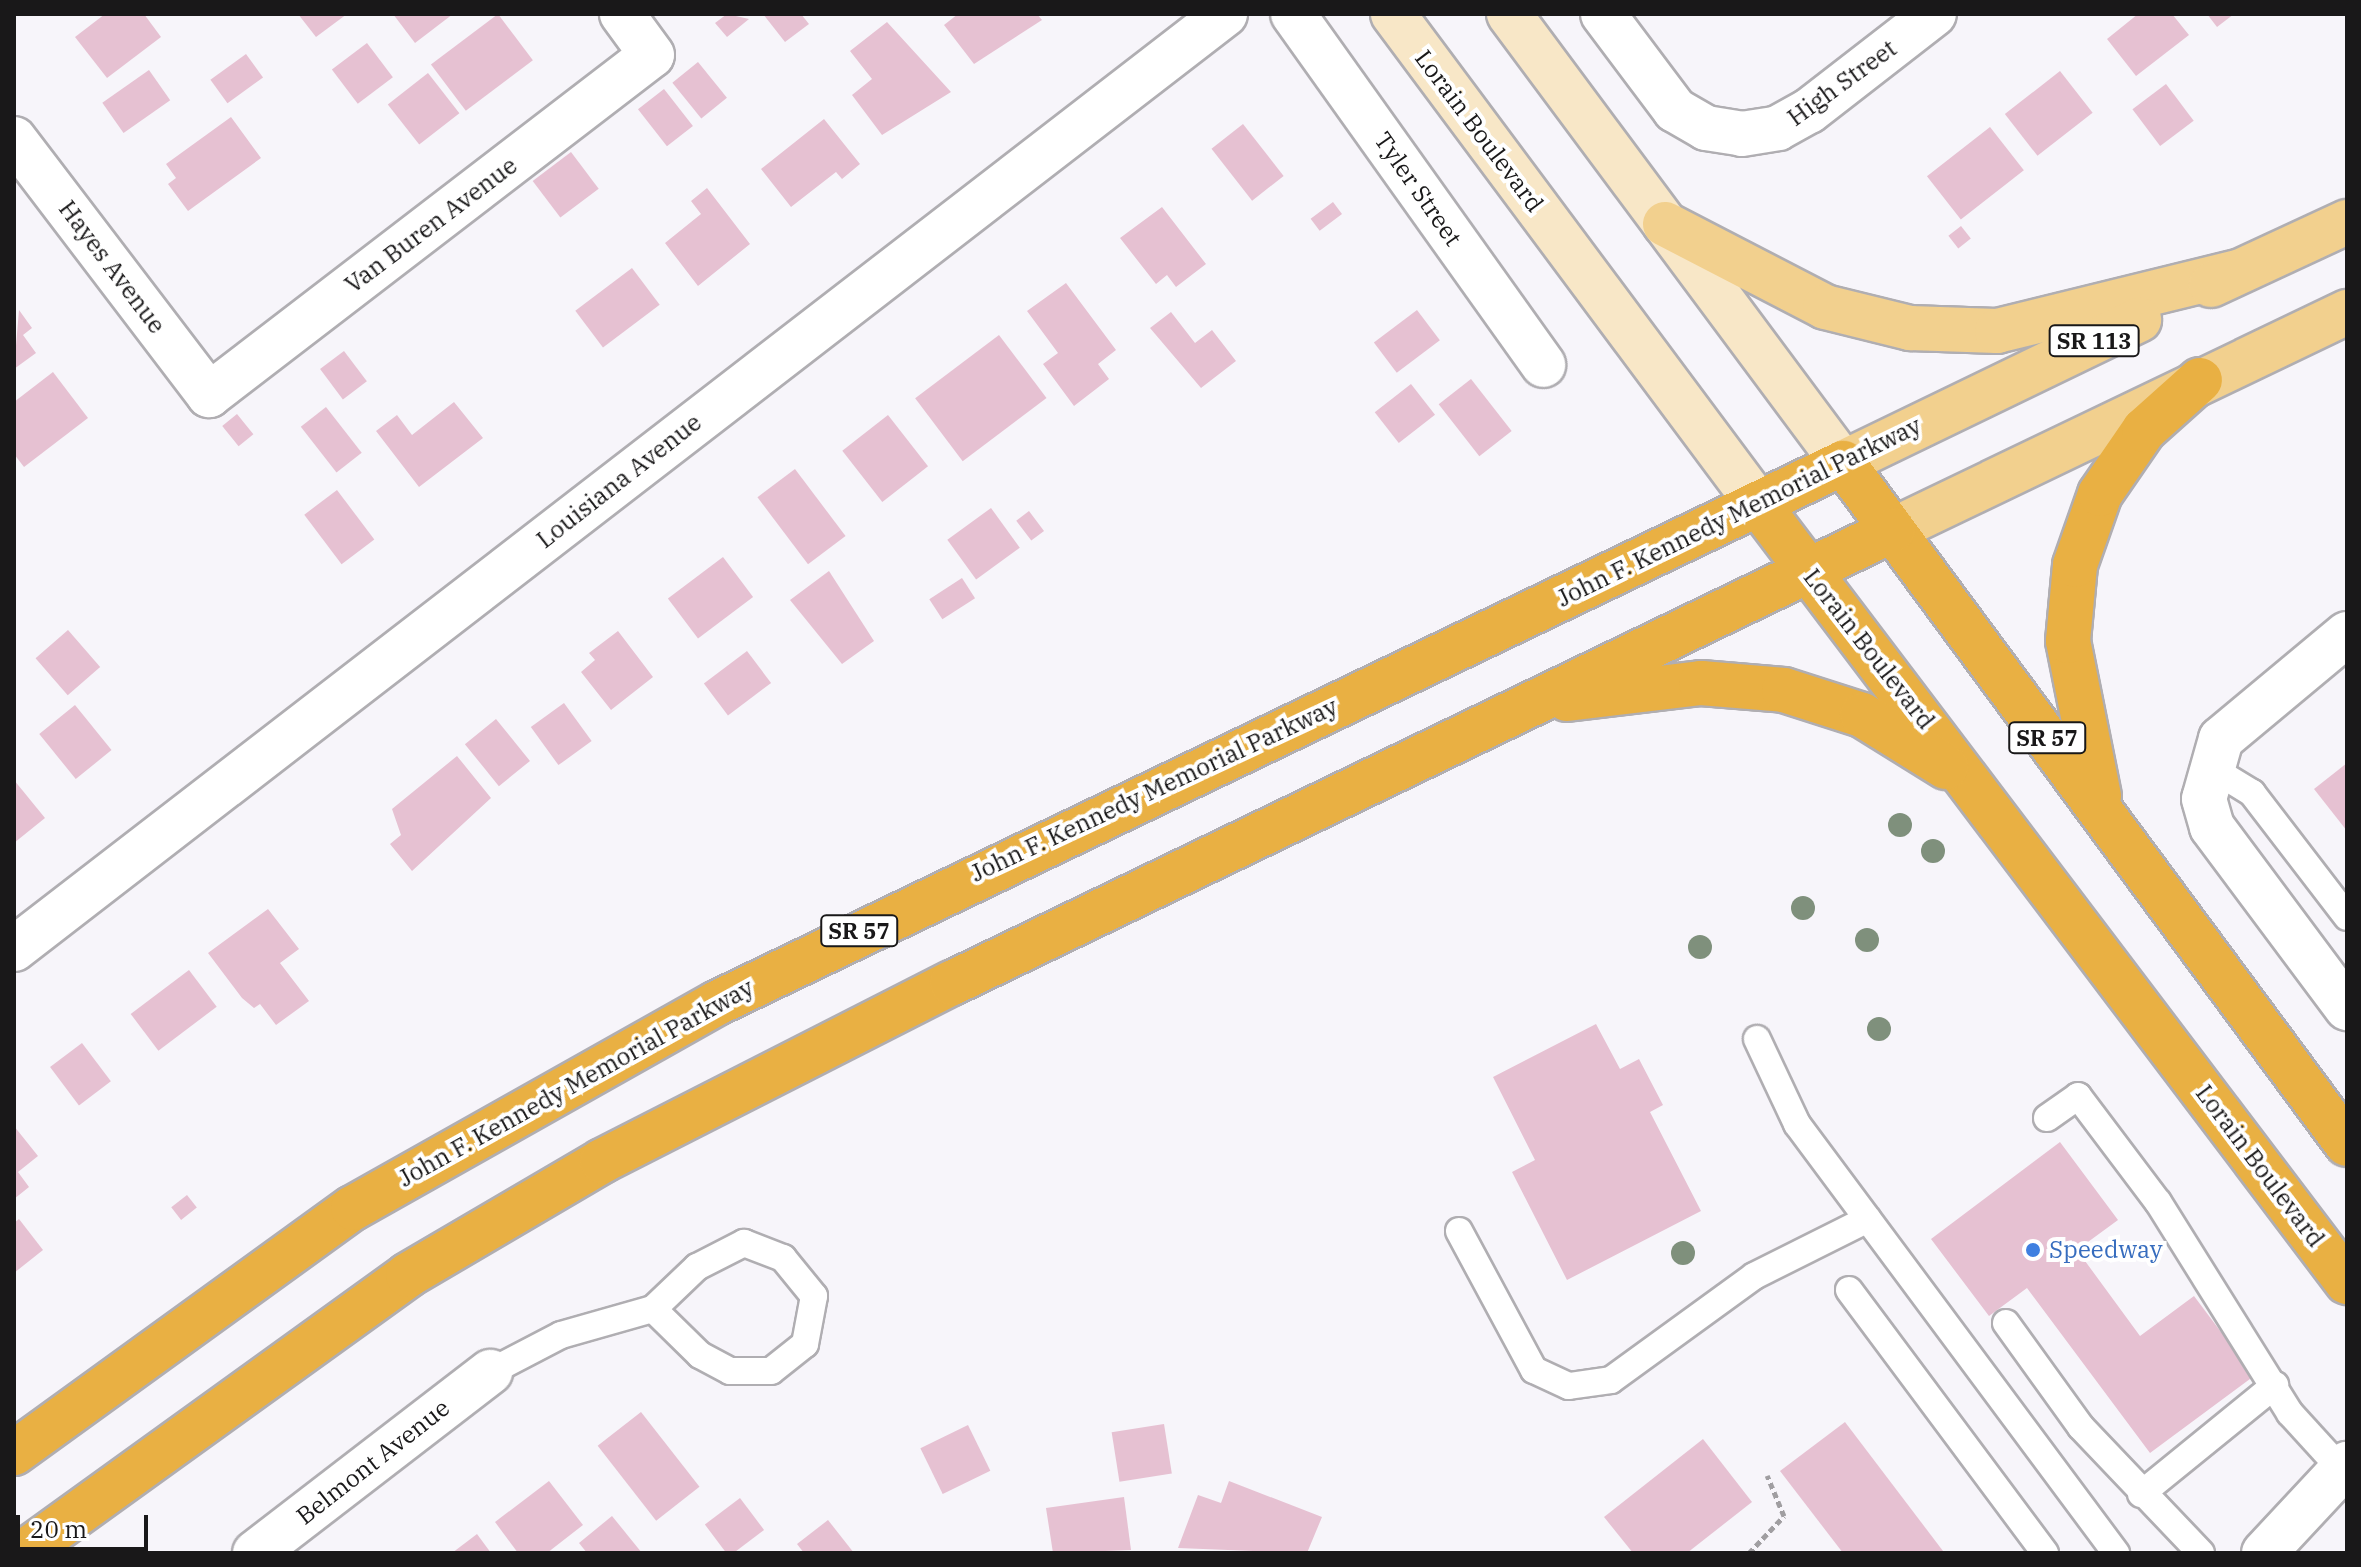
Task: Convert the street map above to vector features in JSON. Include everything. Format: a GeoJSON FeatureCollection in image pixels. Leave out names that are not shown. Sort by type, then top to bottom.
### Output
{"type":"FeatureCollection","features":[{"type":"Feature","properties":{"kind":"highway"},"geometry":{"type":"LineString","coordinates":[[2103,814],[2068,641],[2075,565],[2109,481],[2144,430],[2200,380]]}},
{"type":"Feature","properties":{"kind":"highway","name":"John F. Kennedy Memorial Parkway"},"geometry":{"type":"LineString","coordinates":[[14,1453],[353,1208],[717,1003],[1843,463]]}},
{"type":"Feature","properties":{"kind":"highway","name":"SR 57"},"geometry":{"type":"LineString","coordinates":[[1843,463],[2347,1144]]}},
{"type":"Feature","properties":{"kind":"highway","name":"Lorain Boulevard"},"geometry":{"type":"LineString","coordinates":[[1758,504],[1995,813],[2347,1282]]}},
{"type":"Feature","properties":{"kind":"highway"},"geometry":{"type":"LineString","coordinates":[[23,1553],[408,1275],[602,1161],[952,983],[1893,530]]}},
{"type":"Feature","properties":{"kind":"highway"},"geometry":{"type":"LineString","coordinates":[[1533,703],[1701,683],[1784,690],[1862,715],[1934,756],[1995,813]]}},
{"type":"Feature","properties":{"kind":"main road","name":"Lorain Boulevard"},"geometry":{"type":"LineString","coordinates":[[1393,14],[1758,504]]}},
{"type":"Feature","properties":{"kind":"main road"},"geometry":{"type":"LineString","coordinates":[[1509,14],[1843,463]]}},
{"type":"Feature","properties":{"kind":"main road","name":"John F. Kennedy Memorial Parkway"},"geometry":{"type":"LineString","coordinates":[[1843,463],[2347,222]]}},
{"type":"Feature","properties":{"kind":"main road"},"geometry":{"type":"LineString","coordinates":[[1665,224],[1825,307],[1910,328],[1997,331],[2237,272]]}},
{"type":"Feature","properties":{"kind":"main road"},"geometry":{"type":"LineString","coordinates":[[1893,530],[2347,312]]}},
{"type":"Feature","properties":{"kind":"street","name":"Van Buren Avenue"},"geometry":{"type":"LineString","coordinates":[[209,395],[652,55],[622,14]]}},
{"type":"Feature","properties":{"kind":"street","name":"Louisiana Avenue"},"geometry":{"type":"LineString","coordinates":[[14,949],[1225,14]]}},
{"type":"Feature","properties":{"kind":"street","name":"Tyler Street"},"geometry":{"type":"LineString","coordinates":[[1293,14],[1543,365]]}},
{"type":"Feature","properties":{"kind":"street","name":"High Street"},"geometry":{"type":"LineString","coordinates":[[1603,14],[1675,110],[1706,128],[1742,134],[1778,128],[1809,111],[1934,14]]}},
{"type":"Feature","properties":{"kind":"street","name":"Hayes Avenue"},"geometry":{"type":"LineString","coordinates":[[14,139],[209,395]]}},
{"type":"Feature","properties":{"kind":"street"},"geometry":{"type":"LineString","coordinates":[[2347,634],[2243,716],[2208,766],[2204,799],[2212,827],[2347,1008]]}},
{"type":"Feature","properties":{"kind":"street","name":"Belmont Avenue"},"geometry":{"type":"LineString","coordinates":[[255,1553],[490,1372]]}},
{"type":"Feature","properties":{"kind":"street"},"geometry":{"type":"LineString","coordinates":[[2264,1553],[2344,1466]]}},
{"type":"Feature","properties":{"kind":"lane"},"geometry":{"type":"LineString","coordinates":[[2208,766],[2252,793],[2347,917]]}},
{"type":"Feature","properties":{"kind":"lane"},"geometry":{"type":"LineString","coordinates":[[1757,1039],[1797,1124],[2116,1553]]}},
{"type":"Feature","properties":{"kind":"lane"},"geometry":{"type":"LineString","coordinates":[[2047,1118],[2078,1096],[2158,1202],[2275,1385],[2344,1466]]}},
{"type":"Feature","properties":{"kind":"lane"},"geometry":{"type":"LineString","coordinates":[[1459,1231],[1534,1370],[1569,1386],[1611,1380],[1754,1276],[1868,1219]]}},
{"type":"Feature","properties":{"kind":"lane"},"geometry":{"type":"LineString","coordinates":[[490,1372],[561,1335],[653,1309],[697,1267],[744,1243],[783,1258],[814,1296],[805,1344],[771,1371],[730,1371],[700,1355],[653,1309]]}},
{"type":"Feature","properties":{"kind":"lane"},"geometry":{"type":"LineString","coordinates":[[1849,1290],[2045,1553]]}},
{"type":"Feature","properties":{"kind":"lane"},"geometry":{"type":"LineString","coordinates":[[2006,1323],[2141,1494],[2201,1553]]}},
{"type":"Feature","properties":{"kind":"lane"},"geometry":{"type":"LineString","coordinates":[[2141,1494],[2275,1385]]}},
{"type":"Feature","properties":{"kind":"path"},"geometry":{"type":"LineString","coordinates":[[1749,1553],[1784,1516],[1767,1475]]}},
{"type":"Feature","properties":{"kind":"building"},"geometry":{"type":"Polygon","coordinates":[[[105,14],[144,14],[161,37],[107,78],[75,37],[105,14]]]}},
{"type":"Feature","properties":{"kind":"building"},"geometry":{"type":"Polygon","coordinates":[[[298,14],[347,14],[316,37],[298,14]]]}},
{"type":"Feature","properties":{"kind":"building"},"geometry":{"type":"Polygon","coordinates":[[[393,14],[453,14],[415,43],[393,14]]]}},
{"type":"Feature","properties":{"kind":"building"},"geometry":{"type":"Polygon","coordinates":[[[498,14],[533,60],[466,111],[431,65],[498,14]]]}},
{"type":"Feature","properties":{"kind":"building"},"geometry":{"type":"Polygon","coordinates":[[[727,14],[749,19],[727,37],[715,23],[727,14]]]}},
{"type":"Feature","properties":{"kind":"building"},"geometry":{"type":"Polygon","coordinates":[[[763,14],[801,14],[809,24],[785,42],[763,14]]]}},
{"type":"Feature","properties":{"kind":"building"},"geometry":{"type":"Polygon","coordinates":[[[958,14],[1037,14],[1042,20],[974,64],[944,25],[958,14]]]}},
{"type":"Feature","properties":{"kind":"building"},"geometry":{"type":"Polygon","coordinates":[[[2138,14],[2172,14],[2189,35],[2136,76],[2107,39],[2138,14]]]}},
{"type":"Feature","properties":{"kind":"building"},"geometry":{"type":"Polygon","coordinates":[[[2207,14],[2234,14],[2217,27],[2207,14]]]}},
{"type":"Feature","properties":{"kind":"building"},"geometry":{"type":"Polygon","coordinates":[[[887,22],[951,92],[882,135],[852,95],[872,79],[850,51],[887,22]]]}},
{"type":"Feature","properties":{"kind":"building"},"geometry":{"type":"Polygon","coordinates":[[[367,43],[393,77],[358,104],[332,69],[367,43]]]}},
{"type":"Feature","properties":{"kind":"building"},"geometry":{"type":"Polygon","coordinates":[[[246,54],[263,77],[227,103],[210,80],[246,54]]]}},
{"type":"Feature","properties":{"kind":"building"},"geometry":{"type":"Polygon","coordinates":[[[698,62],[727,98],[701,119],[672,83],[698,62]]]}},
{"type":"Feature","properties":{"kind":"building"},"geometry":{"type":"Polygon","coordinates":[[[149,70],[170,100],[124,133],[102,103],[149,70]]]}},
{"type":"Feature","properties":{"kind":"building"},"geometry":{"type":"Polygon","coordinates":[[[2060,71],[2093,113],[2037,156],[2005,114],[2060,71]]]}},
{"type":"Feature","properties":{"kind":"building"},"geometry":{"type":"Polygon","coordinates":[[[428,73],[459,113],[419,145],[388,104],[428,73]]]}},
{"type":"Feature","properties":{"kind":"building"},"geometry":{"type":"Polygon","coordinates":[[[2166,84],[2194,121],[2160,146],[2132,109],[2166,84]]]}},
{"type":"Feature","properties":{"kind":"building"},"geometry":{"type":"Polygon","coordinates":[[[664,89],[693,126],[667,146],[638,109],[664,89]]]}},
{"type":"Feature","properties":{"kind":"building"},"geometry":{"type":"Polygon","coordinates":[[[231,117],[261,158],[188,211],[168,184],[176,178],[166,164],[231,117]]]}},
{"type":"Feature","properties":{"kind":"building"},"geometry":{"type":"Polygon","coordinates":[[[824,119],[860,164],[842,179],[836,172],[791,207],[761,169],[824,119]]]}},
{"type":"Feature","properties":{"kind":"building"},"geometry":{"type":"Polygon","coordinates":[[[1243,124],[1284,176],[1252,201],[1211,149],[1243,124]]]}},
{"type":"Feature","properties":{"kind":"building"},"geometry":{"type":"Polygon","coordinates":[[[1990,127],[2024,170],[1961,220],[1927,176],[1990,127]]]}},
{"type":"Feature","properties":{"kind":"building"},"geometry":{"type":"Polygon","coordinates":[[[571,152],[599,189],[560,218],[533,181],[571,152]]]}},
{"type":"Feature","properties":{"kind":"building"},"geometry":{"type":"Polygon","coordinates":[[[707,188],[750,244],[698,286],[665,243],[701,214],[691,201],[707,188]]]}},
{"type":"Feature","properties":{"kind":"building"},"geometry":{"type":"Polygon","coordinates":[[[1333,202],[1342,214],[1320,231],[1311,219],[1333,202]]]}},
{"type":"Feature","properties":{"kind":"building"},"geometry":{"type":"Polygon","coordinates":[[[1162,207],[1206,264],[1176,287],[1167,275],[1156,284],[1120,238],[1162,207]]]}},
{"type":"Feature","properties":{"kind":"building"},"geometry":{"type":"Polygon","coordinates":[[[1961,226],[1971,239],[1958,248],[1948,236],[1961,226]]]}},
{"type":"Feature","properties":{"kind":"building"},"geometry":{"type":"Polygon","coordinates":[[[632,268],[660,305],[603,347],[575,311],[632,268]]]}},
{"type":"Feature","properties":{"kind":"building"},"geometry":{"type":"Polygon","coordinates":[[[1066,283],[1116,350],[1098,364],[1109,379],[1074,406],[1043,364],[1058,353],[1027,311],[1066,283]]]}},
{"type":"Feature","properties":{"kind":"building"},"geometry":{"type":"Polygon","coordinates":[[[19,310],[32,328],[23,335],[36,353],[14,369],[19,310]]]}},
{"type":"Feature","properties":{"kind":"building"},"geometry":{"type":"Polygon","coordinates":[[[1417,310],[1440,340],[1397,373],[1374,342],[1417,310]]]}},
{"type":"Feature","properties":{"kind":"building"},"geometry":{"type":"Polygon","coordinates":[[[1171,312],[1195,343],[1212,330],[1236,361],[1201,388],[1150,328],[1171,312]]]}},
{"type":"Feature","properties":{"kind":"building"},"geometry":{"type":"Polygon","coordinates":[[[999,335],[1047,398],[963,461],[915,398],[999,335]]]}},
{"type":"Feature","properties":{"kind":"building"},"geometry":{"type":"Polygon","coordinates":[[[344,351],[367,381],[343,399],[320,369],[344,351]]]}},
{"type":"Feature","properties":{"kind":"building"},"geometry":{"type":"Polygon","coordinates":[[[53,372],[88,418],[24,467],[14,454],[14,402],[53,372]]]}},
{"type":"Feature","properties":{"kind":"building"},"geometry":{"type":"Polygon","coordinates":[[[1471,379],[1512,431],[1479,456],[1439,404],[1471,379]]]}},
{"type":"Feature","properties":{"kind":"building"},"geometry":{"type":"Polygon","coordinates":[[[1411,384],[1435,415],[1399,443],[1375,412],[1411,384]]]}},
{"type":"Feature","properties":{"kind":"building"},"geometry":{"type":"Polygon","coordinates":[[[454,402],[483,438],[419,487],[376,431],[397,415],[412,435],[454,402]]]}},
{"type":"Feature","properties":{"kind":"building"},"geometry":{"type":"Polygon","coordinates":[[[326,407],[362,453],[336,472],[301,427],[326,407]]]}},
{"type":"Feature","properties":{"kind":"building"},"geometry":{"type":"Polygon","coordinates":[[[237,414],[253,434],[239,446],[222,426],[237,414]]]}},
{"type":"Feature","properties":{"kind":"building"},"geometry":{"type":"Polygon","coordinates":[[[888,415],[928,466],[882,502],[842,451],[888,415]]]}},
{"type":"Feature","properties":{"kind":"building"},"geometry":{"type":"Polygon","coordinates":[[[795,469],[846,536],[808,564],[757,497],[795,469]]]}},
{"type":"Feature","properties":{"kind":"building"},"geometry":{"type":"Polygon","coordinates":[[[337,490],[374,540],[342,564],[304,515],[337,490]]]}},
{"type":"Feature","properties":{"kind":"building"},"geometry":{"type":"Polygon","coordinates":[[[991,508],[1020,548],[976,579],[947,540],[991,508]]]}},
{"type":"Feature","properties":{"kind":"building"},"geometry":{"type":"Polygon","coordinates":[[[1029,511],[1044,531],[1031,541],[1016,521],[1029,511]]]}},
{"type":"Feature","properties":{"kind":"building"},"geometry":{"type":"Polygon","coordinates":[[[723,557],[753,597],[698,638],[668,599],[723,557]]]}},
{"type":"Feature","properties":{"kind":"building"},"geometry":{"type":"Polygon","coordinates":[[[829,571],[874,641],[842,664],[790,600],[829,571]]]}},
{"type":"Feature","properties":{"kind":"building"},"geometry":{"type":"Polygon","coordinates":[[[962,578],[975,598],[942,619],[929,599],[962,578]]]}},
{"type":"Feature","properties":{"kind":"building"},"geometry":{"type":"Polygon","coordinates":[[[68,630],[100,667],[68,695],[36,658],[68,630]]]}},
{"type":"Feature","properties":{"kind":"building"},"geometry":{"type":"Polygon","coordinates":[[[618,631],[653,677],[611,710],[581,672],[595,660],[589,653],[618,631]]]}},
{"type":"Feature","properties":{"kind":"building"},"geometry":{"type":"Polygon","coordinates":[[[747,651],[771,683],[728,715],[704,683],[747,651]]]}},
{"type":"Feature","properties":{"kind":"building"},"geometry":{"type":"Polygon","coordinates":[[[564,703],[592,741],[558,765],[531,727],[564,703]]]}},
{"type":"Feature","properties":{"kind":"building"},"geometry":{"type":"Polygon","coordinates":[[[75,705],[112,750],[76,779],[39,734],[75,705]]]}},
{"type":"Feature","properties":{"kind":"building"},"geometry":{"type":"Polygon","coordinates":[[[496,719],[530,761],[499,786],[465,744],[496,719]]]}},
{"type":"Feature","properties":{"kind":"building"},"geometry":{"type":"Polygon","coordinates":[[[457,756],[491,798],[412,871],[390,844],[401,835],[392,809],[457,756]]]}},
{"type":"Feature","properties":{"kind":"building"},"geometry":{"type":"Polygon","coordinates":[[[2347,763],[2347,831],[2314,789],[2347,763]]]}},
{"type":"Feature","properties":{"kind":"building"},"geometry":{"type":"Polygon","coordinates":[[[14,780],[45,818],[14,843],[14,780]]]}},
{"type":"Feature","properties":{"kind":"building"},"geometry":{"type":"Polygon","coordinates":[[[268,909],[299,949],[280,963],[309,1001],[276,1025],[260,1004],[254,1008],[242,998],[208,953],[268,909]]]}},
{"type":"Feature","properties":{"kind":"building"},"geometry":{"type":"Polygon","coordinates":[[[189,970],[217,1007],[158,1051],[131,1014],[189,970]]]}},
{"type":"Feature","properties":{"kind":"building"},"geometry":{"type":"Polygon","coordinates":[[[1596,1024],[1620,1069],[1639,1059],[1663,1105],[1650,1112],[1701,1211],[1567,1280],[1512,1172],[1535,1160],[1493,1077],[1596,1024]]]}},
{"type":"Feature","properties":{"kind":"building"},"geometry":{"type":"Polygon","coordinates":[[[82,1043],[111,1081],[79,1105],[50,1067],[82,1043]]]}},
{"type":"Feature","properties":{"kind":"building"},"geometry":{"type":"Polygon","coordinates":[[[14,1126],[38,1156],[18,1172],[29,1187],[14,1199],[14,1126]]]}},
{"type":"Feature","properties":{"kind":"building"},"geometry":{"type":"Polygon","coordinates":[[[2060,1142],[2118,1220],[2077,1250],[2140,1336],[2194,1296],[2254,1376],[2150,1453],[2027,1288],[1989,1316],[1931,1239],[2060,1142]]]}},
{"type":"Feature","properties":{"kind":"building"},"geometry":{"type":"Polygon","coordinates":[[[187,1195],[197,1208],[181,1220],[171,1207],[187,1195]]]}},
{"type":"Feature","properties":{"kind":"building"},"geometry":{"type":"Polygon","coordinates":[[[19,1219],[43,1250],[14,1273],[14,1223],[19,1219]]]}},
{"type":"Feature","properties":{"kind":"building"},"geometry":{"type":"Polygon","coordinates":[[[641,1412],[699,1487],[656,1521],[598,1446],[641,1412]]]}},
{"type":"Feature","properties":{"kind":"building"},"geometry":{"type":"Polygon","coordinates":[[[1845,1422],[1943,1551],[1843,1553],[1780,1471],[1845,1422]]]}},
{"type":"Feature","properties":{"kind":"building"},"geometry":{"type":"Polygon","coordinates":[[[1164,1424],[1172,1473],[1119,1482],[1112,1432],[1164,1424]]]}},
{"type":"Feature","properties":{"kind":"building"},"geometry":{"type":"Polygon","coordinates":[[[968,1425],[990,1471],[943,1494],[920,1448],[968,1425]]]}},
{"type":"Feature","properties":{"kind":"building"},"geometry":{"type":"Polygon","coordinates":[[[1703,1439],[1752,1502],[1687,1553],[1633,1553],[1604,1517],[1703,1439]]]}},
{"type":"Feature","properties":{"kind":"building"},"geometry":{"type":"Polygon","coordinates":[[[549,1481],[583,1525],[547,1553],[518,1553],[495,1522],[549,1481]]]}},
{"type":"Feature","properties":{"kind":"building"},"geometry":{"type":"Polygon","coordinates":[[[1229,1481],[1322,1517],[1307,1553],[1178,1548],[1198,1495],[1221,1503],[1229,1481]]]}},
{"type":"Feature","properties":{"kind":"building"},"geometry":{"type":"Polygon","coordinates":[[[1124,1497],[1131,1550],[1053,1553],[1046,1508],[1124,1497]]]}},
{"type":"Feature","properties":{"kind":"building"},"geometry":{"type":"Polygon","coordinates":[[[740,1498],[764,1530],[733,1553],[726,1553],[705,1524],[740,1498]]]}},
{"type":"Feature","properties":{"kind":"building"},"geometry":{"type":"Polygon","coordinates":[[[612,1516],[642,1553],[587,1553],[579,1543],[612,1516]]]}},
{"type":"Feature","properties":{"kind":"building"},"geometry":{"type":"Polygon","coordinates":[[[828,1520],[854,1553],[804,1553],[797,1544],[828,1520]]]}},
{"type":"Feature","properties":{"kind":"building"},"geometry":{"type":"Polygon","coordinates":[[[477,1534],[491,1553],[452,1553],[477,1534]]]}},
{"type":"Feature","properties":{"kind":"place","name":"Speedway"},"geometry":{"type":"Point","coordinates":[2033,1250]}}]}
